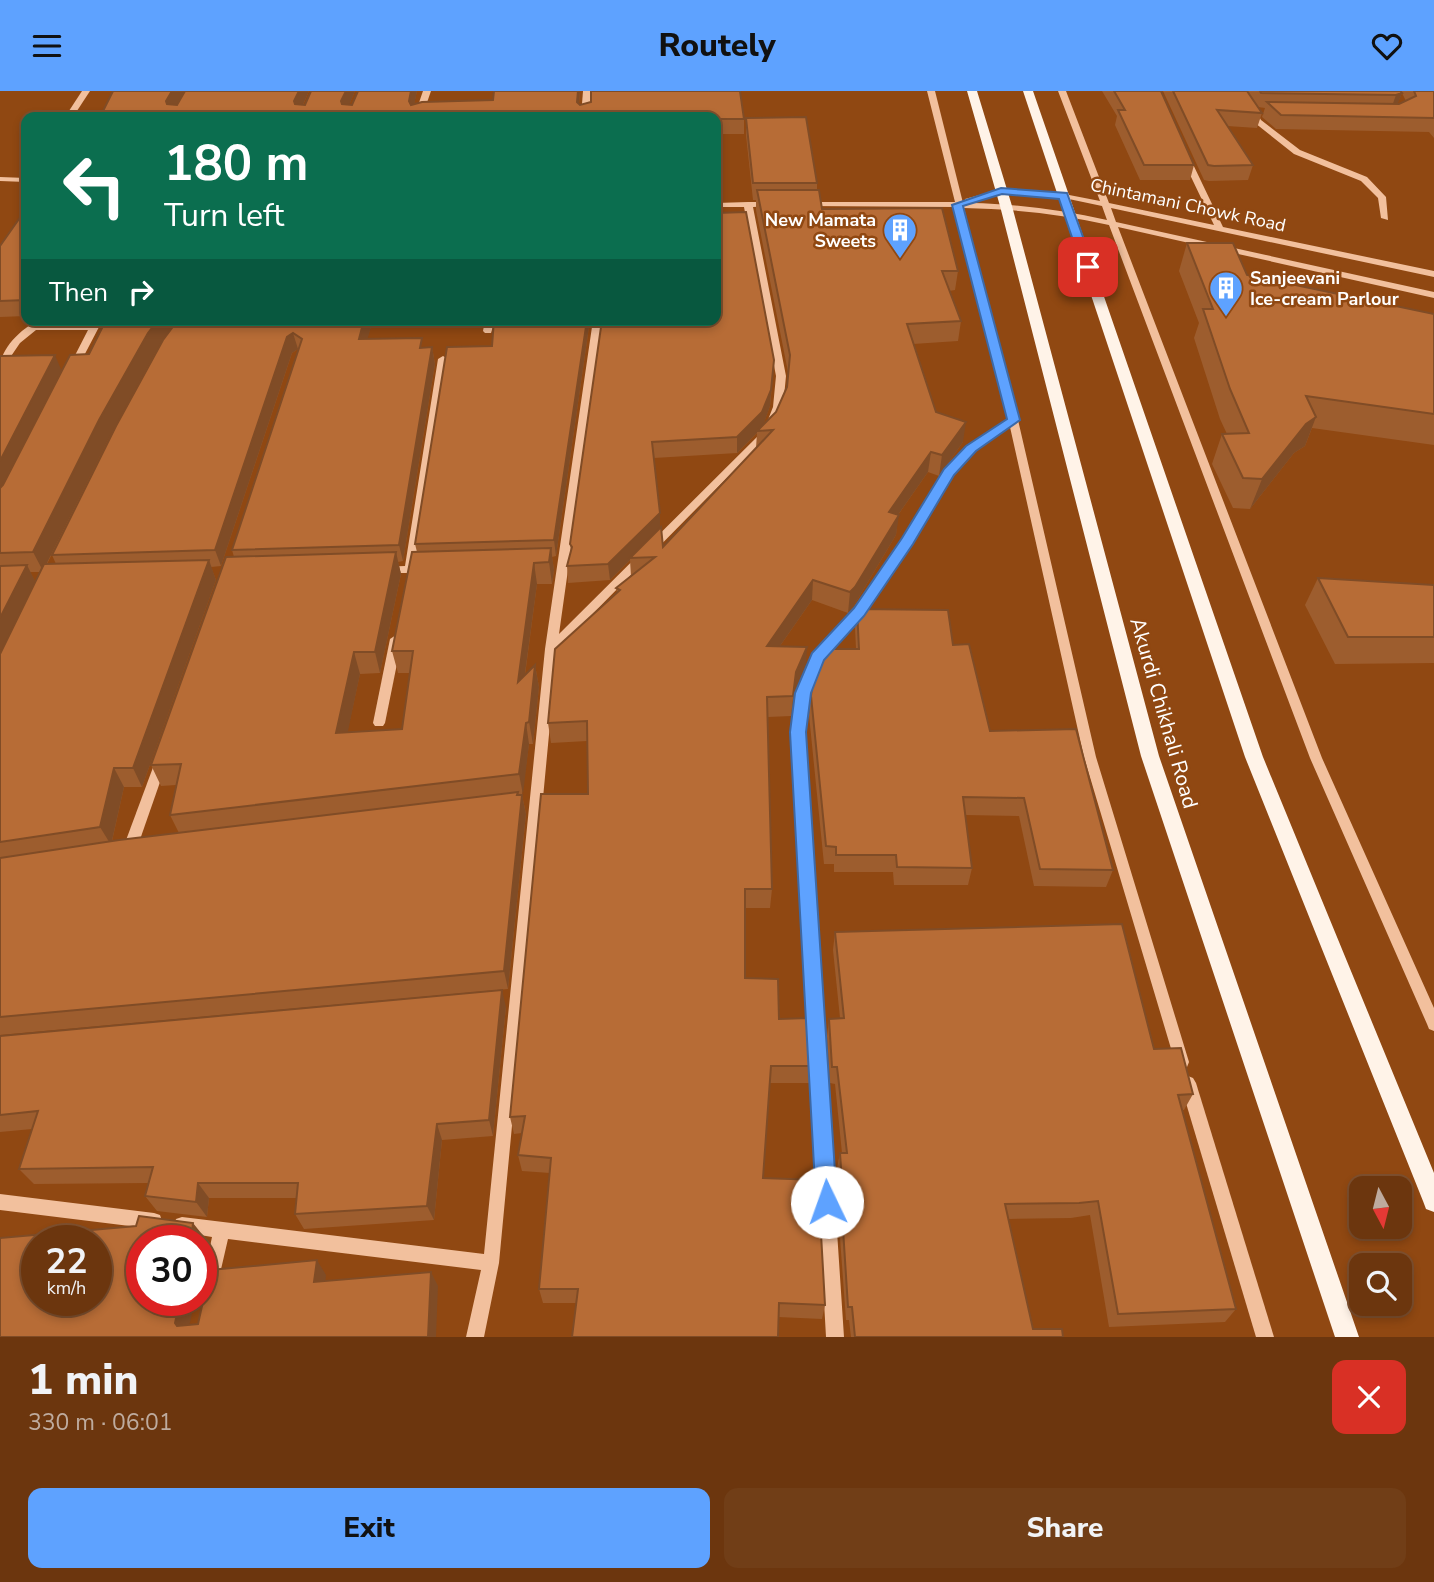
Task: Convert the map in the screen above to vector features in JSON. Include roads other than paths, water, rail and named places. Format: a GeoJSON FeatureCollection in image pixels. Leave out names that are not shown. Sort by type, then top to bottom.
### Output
{"type":"FeatureCollection","features":[{"type":"Feature","properties":{"kind":"main road","name":"Akurdi Chikhali Road"},"geometry":{"type":"LineString","coordinates":[[972,91],[1004,199],[1150,756],[1347,1337]]}},
{"type":"Feature","properties":{"kind":"main road"},"geometry":{"type":"LineString","coordinates":[[1027,91],[1254,757],[1434,1201]]}},
{"type":"Feature","properties":{"kind":"street"},"geometry":{"type":"LineString","coordinates":[[72,112],[86,91]]}},
{"type":"Feature","properties":{"kind":"street"},"geometry":{"type":"LineString","coordinates":[[420,112],[428,91]]}},
{"type":"Feature","properties":{"kind":"street"},"geometry":{"type":"LineString","coordinates":[[585,112],[587,91]]}},
{"type":"Feature","properties":{"kind":"street"},"geometry":{"type":"LineString","coordinates":[[930,91],[1013,420],[1090,757],[1265,1337]]}},
{"type":"Feature","properties":{"kind":"street"},"geometry":{"type":"LineString","coordinates":[[1062,91],[1316,758],[1434,1024]]}},
{"type":"Feature","properties":{"kind":"street"},"geometry":{"type":"LineString","coordinates":[[1241,91],[1258,121],[1297,152],[1364,179],[1382,197],[1385,218]]}},
{"type":"Feature","properties":{"kind":"street"},"geometry":{"type":"LineString","coordinates":[[1253,112],[1267,113]]}},
{"type":"Feature","properties":{"kind":"street"},"geometry":{"type":"LineString","coordinates":[[1183,152],[1219,227]]}},
{"type":"Feature","properties":{"kind":"street"},"geometry":{"type":"LineString","coordinates":[[0,179],[21,180]]}},
{"type":"Feature","properties":{"kind":"street","name":"Chintamani Chowk Road"},"geometry":{"type":"LineString","coordinates":[[958,205],[1064,196],[1434,274]]}},
{"type":"Feature","properties":{"kind":"street","name":"Chintamani Chowk Road"},"geometry":{"type":"LineString","coordinates":[[958,205],[1004,199],[1434,295]]}},
{"type":"Feature","properties":{"kind":"street"},"geometry":{"type":"LineString","coordinates":[[551,649],[768,431],[778,407],[781,376],[748,204]]}},
{"type":"Feature","properties":{"kind":"street"},"geometry":{"type":"LineString","coordinates":[[721,205],[776,204]]}},
{"type":"Feature","properties":{"kind":"street"},"geometry":{"type":"LineString","coordinates":[[790,204],[958,205]]}},
{"type":"Feature","properties":{"kind":"street"},"geometry":{"type":"LineString","coordinates":[[0,366],[16,341],[35,326]]}},
{"type":"Feature","properties":{"kind":"street"},"geometry":{"type":"LineString","coordinates":[[75,326],[107,327]]}},
{"type":"Feature","properties":{"kind":"street"},"geometry":{"type":"LineString","coordinates":[[488,331],[489,326]]}},
{"type":"Feature","properties":{"kind":"street"},"geometry":{"type":"LineString","coordinates":[[475,1337],[491,1263],[530,801],[551,649],[558,563],[597,326]]}},
{"type":"Feature","properties":{"kind":"street"},"geometry":{"type":"LineString","coordinates":[[70,374],[94,327]]}},
{"type":"Feature","properties":{"kind":"street"},"geometry":{"type":"LineString","coordinates":[[407,582],[443,359]]}},
{"type":"Feature","properties":{"kind":"street"},"geometry":{"type":"LineString","coordinates":[[835,1337],[798,732],[803,693],[818,657],[859,612],[908,541],[949,472],[971,449],[1013,420]]}},
{"type":"Feature","properties":{"kind":"street"},"geometry":{"type":"LineString","coordinates":[[372,570],[436,568]]}},
{"type":"Feature","properties":{"kind":"street"},"geometry":{"type":"LineString","coordinates":[[379,723],[400,621]]}},
{"type":"Feature","properties":{"kind":"street"},"geometry":{"type":"LineString","coordinates":[[129,851],[167,745]]}},
{"type":"Feature","properties":{"kind":"street"},"geometry":{"type":"LineString","coordinates":[[0,1202],[491,1263]]}},
{"type":"Feature","properties":{"kind":"street"},"geometry":{"type":"LineString","coordinates":[[217,1253],[222,1229]]}},
{"type":"Feature","properties":{"kind":"place","name":"New Mamata Sweets"},"geometry":{"type":"Point","coordinates":[900,260]}},
{"type":"Feature","properties":{"kind":"place","name":"Sanjeevani Ice-cream Parlour"},"geometry":{"type":"Point","coordinates":[1226,318]}}]}
